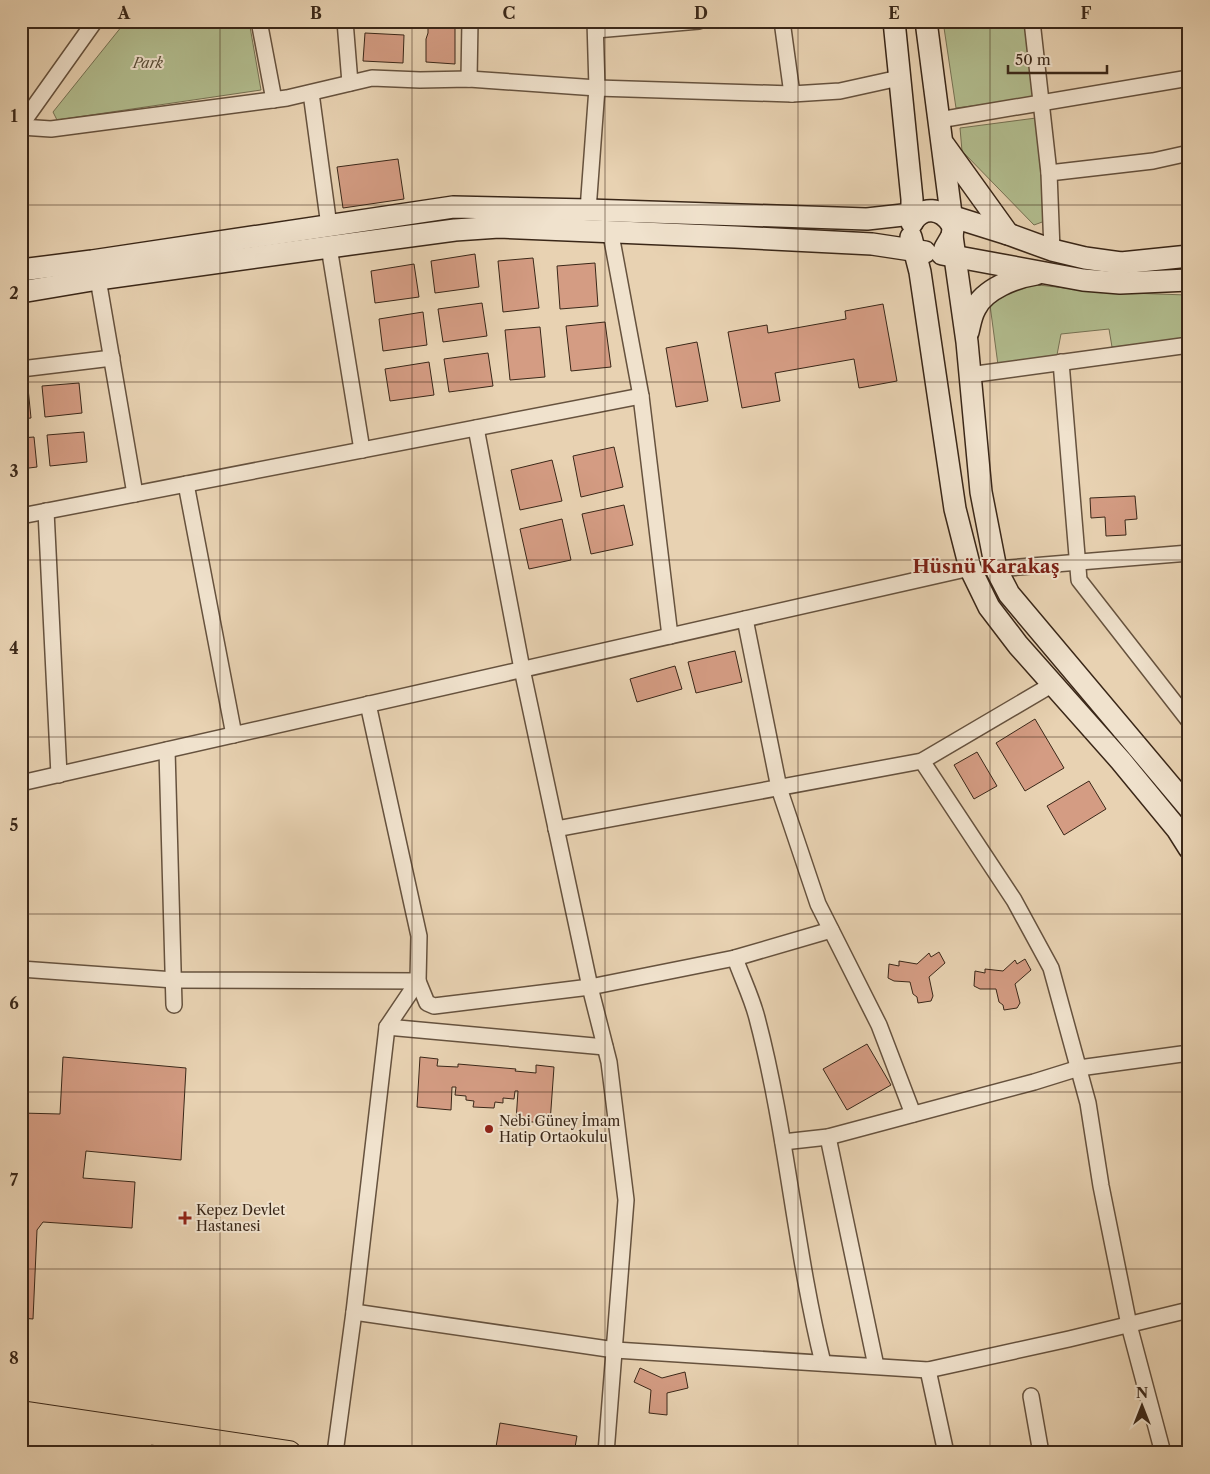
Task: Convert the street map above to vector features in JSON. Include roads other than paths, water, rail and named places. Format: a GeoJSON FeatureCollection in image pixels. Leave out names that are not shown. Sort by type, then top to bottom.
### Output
{"type":"FeatureCollection","features":[{"type":"Feature","properties":{"kind":"main road"},"geometry":{"type":"LineString","coordinates":[[21,1413],[288,1453]]}},
{"type":"Feature","properties":{"kind":"main road"},"geometry":{"type":"LineString","coordinates":[[37,1441],[143,1453]]}},
{"type":"Feature","properties":{"kind":"street"},"geometry":{"type":"LineString","coordinates":[[95,21],[21,126],[51,129],[274,100],[372,78],[420,80],[469,79],[597,88],[792,94],[840,91],[900,78]]}},
{"type":"Feature","properties":{"kind":"street"},"geometry":{"type":"LineString","coordinates":[[259,21],[274,100]]}},
{"type":"Feature","properties":{"kind":"street"},"geometry":{"type":"LineString","coordinates":[[345,21],[350,83]]}},
{"type":"Feature","properties":{"kind":"street"},"geometry":{"type":"LineString","coordinates":[[469,79],[470,21]]}},
{"type":"Feature","properties":{"kind":"street"},"geometry":{"type":"LineString","coordinates":[[588,210],[597,88],[595,26],[699,21]]}},
{"type":"Feature","properties":{"kind":"street"},"geometry":{"type":"LineString","coordinates":[[782,21],[792,94]]}},
{"type":"Feature","properties":{"kind":"street"},"geometry":{"type":"LineString","coordinates":[[894,21],[912,199],[931,232],[966,342],[981,492],[996,569],[1009,594],[1189,808]]}},
{"type":"Feature","properties":{"kind":"street"},"geometry":{"type":"LineString","coordinates":[[926,21],[943,143],[931,232],[920,272],[955,509],[970,568],[989,607],[1018,645],[1127,768],[1177,829],[1189,848]]}},
{"type":"Feature","properties":{"kind":"street"},"geometry":{"type":"LineString","coordinates":[[1032,21],[1049,173],[1052,250]]}},
{"type":"Feature","properties":{"kind":"street"},"geometry":{"type":"LineString","coordinates":[[939,120],[1189,78]]}},
{"type":"Feature","properties":{"kind":"street"},"geometry":{"type":"LineString","coordinates":[[311,93],[329,236],[362,450]]}},
{"type":"Feature","properties":{"kind":"street"},"geometry":{"type":"LineString","coordinates":[[943,143],[1008,234]]}},
{"type":"Feature","properties":{"kind":"street"},"geometry":{"type":"LineString","coordinates":[[1049,173],[1153,161],[1189,153]]}},
{"type":"Feature","properties":{"kind":"street"},"geometry":{"type":"LineString","coordinates":[[21,292],[329,236],[453,207],[867,219],[931,232],[1044,273],[1120,284],[1189,280]]}},
{"type":"Feature","properties":{"kind":"street"},"geometry":{"type":"LineString","coordinates":[[21,270],[329,236],[499,227],[872,244],[931,232],[1008,234],[1052,250],[1085,258],[1121,263],[1189,256]]}},
{"type":"Feature","properties":{"kind":"street"},"geometry":{"type":"LineString","coordinates":[[612,240],[641,396],[670,636]]}},
{"type":"Feature","properties":{"kind":"street"},"geometry":{"type":"LineString","coordinates":[[966,342],[975,307],[988,294],[1021,276],[1044,273]]}},
{"type":"Feature","properties":{"kind":"street"},"geometry":{"type":"LineString","coordinates":[[98,279],[135,494]]}},
{"type":"Feature","properties":{"kind":"street"},"geometry":{"type":"LineString","coordinates":[[969,375],[1189,345]]}},
{"type":"Feature","properties":{"kind":"street"},"geometry":{"type":"LineString","coordinates":[[21,369],[112,358]]}},
{"type":"Feature","properties":{"kind":"street"},"geometry":{"type":"LineString","coordinates":[[1061,362],[1079,580],[1189,721]]}},
{"type":"Feature","properties":{"kind":"street"},"geometry":{"type":"LineString","coordinates":[[21,516],[641,396]]}},
{"type":"Feature","properties":{"kind":"street"},"geometry":{"type":"LineString","coordinates":[[476,428],[522,670],[590,987],[609,1062],[626,1200],[606,1453]]}},
{"type":"Feature","properties":{"kind":"street"},"geometry":{"type":"LineString","coordinates":[[186,484],[234,735]]}},
{"type":"Feature","properties":{"kind":"street"},"geometry":{"type":"LineString","coordinates":[[46,511],[59,775]]}},
{"type":"Feature","properties":{"kind":"street"},"geometry":{"type":"LineString","coordinates":[[996,569],[1189,553]]}},
{"type":"Feature","properties":{"kind":"street"},"geometry":{"type":"LineString","coordinates":[[21,783],[970,568]]}},
{"type":"Feature","properties":{"kind":"street"},"geometry":{"type":"LineString","coordinates":[[745,619],[779,788],[818,904],[879,1025],[913,1114]]}},
{"type":"Feature","properties":{"kind":"street"},"geometry":{"type":"LineString","coordinates":[[556,829],[922,761],[1053,684]]}},
{"type":"Feature","properties":{"kind":"street"},"geometry":{"type":"LineString","coordinates":[[368,704],[419,936],[418,980],[427,1003],[434,1006],[590,987],[735,958],[831,930]]}},
{"type":"Feature","properties":{"kind":"street"},"geometry":{"type":"LineString","coordinates":[[166,750],[174,1005]]}},
{"type":"Feature","properties":{"kind":"street"},"geometry":{"type":"LineString","coordinates":[[922,761],[1014,900],[1051,968],[1088,1103],[1129,1325],[1163,1453]]}},
{"type":"Feature","properties":{"kind":"street"},"geometry":{"type":"LineString","coordinates":[[735,958],[757,1017],[783,1142],[814,1326],[823,1363]]}},
{"type":"Feature","properties":{"kind":"street"},"geometry":{"type":"LineString","coordinates":[[21,969],[174,980],[418,980]]}},
{"type":"Feature","properties":{"kind":"street"},"geometry":{"type":"LineString","coordinates":[[335,1453],[354,1312],[387,1027],[418,980]]}},
{"type":"Feature","properties":{"kind":"street"},"geometry":{"type":"LineString","coordinates":[[387,1027],[605,1047]]}},
{"type":"Feature","properties":{"kind":"street"},"geometry":{"type":"LineString","coordinates":[[783,1142],[828,1137],[1034,1082],[1078,1068],[1189,1053]]}},
{"type":"Feature","properties":{"kind":"street"},"geometry":{"type":"LineString","coordinates":[[828,1137],[876,1366]]}},
{"type":"Feature","properties":{"kind":"street"},"geometry":{"type":"LineString","coordinates":[[354,1312],[615,1350],[928,1370],[1189,1310]]}},
{"type":"Feature","properties":{"kind":"street"},"geometry":{"type":"LineString","coordinates":[[928,1370],[946,1453]]}},
{"type":"Feature","properties":{"kind":"street"},"geometry":{"type":"LineString","coordinates":[[1031,1396],[1042,1453]]}},
{"type":"Feature","properties":{"kind":"place","name":"Nebi Güney İmam Hatip Ortaokulu"},"geometry":{"type":"Point","coordinates":[489,1129]}},
{"type":"Feature","properties":{"kind":"place","name":"Kepez Devlet Hastanesi"},"geometry":{"type":"Point","coordinates":[185,1218]}},
{"type":"Feature","properties":{"kind":"district","name":"Hüsnü Karakaş"},"geometry":{"type":"Point","coordinates":[986,566]}},
{"type":"Feature","properties":{"kind":"park label","name":"Park"},"geometry":{"type":"Point","coordinates":[148,63]}}]}
